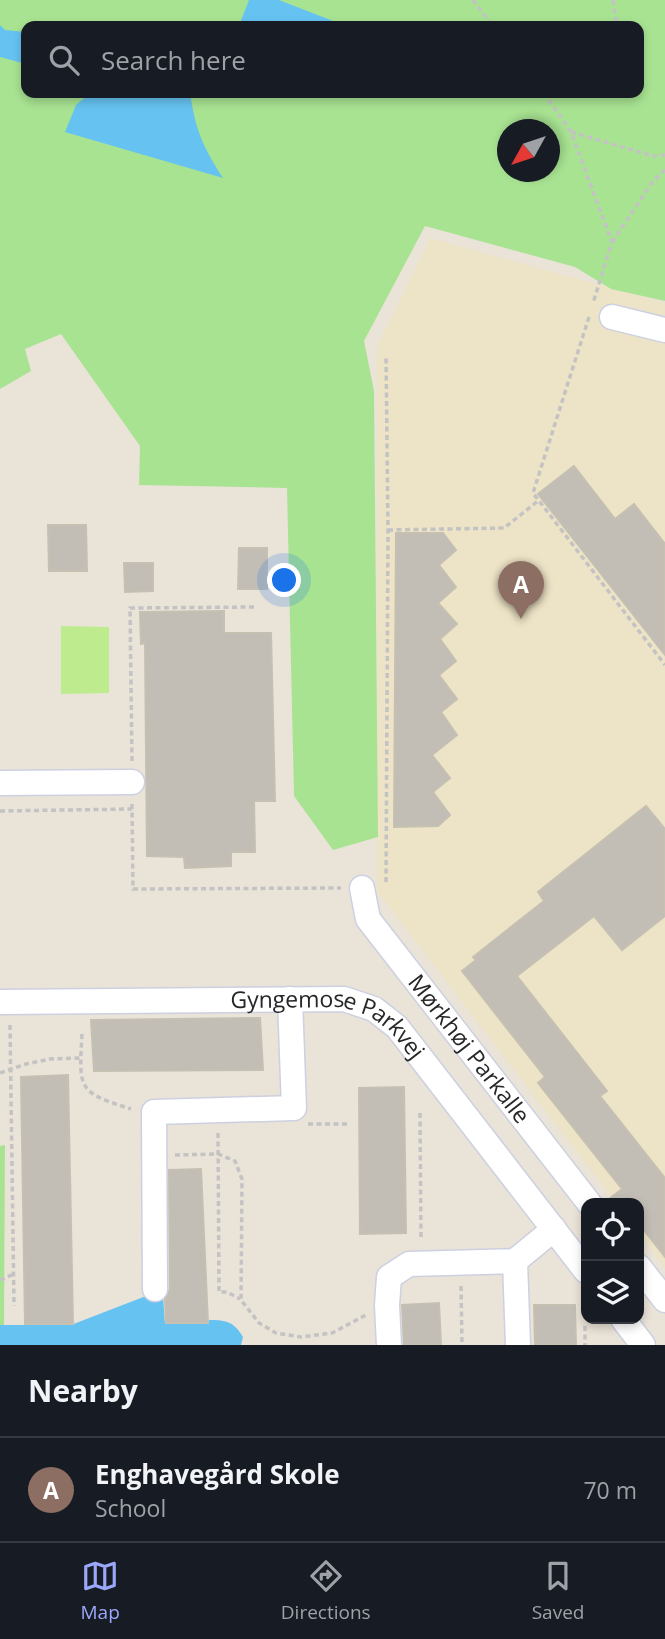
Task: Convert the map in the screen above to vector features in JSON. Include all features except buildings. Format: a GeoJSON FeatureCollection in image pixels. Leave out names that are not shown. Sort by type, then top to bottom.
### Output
{"type":"FeatureCollection","features":[{"type":"Feature","properties":{"kind":"street"},"geometry":{"type":"LineString","coordinates":[[612,317],[665,330]]}},
{"type":"Feature","properties":{"kind":"street"},"geometry":{"type":"LineString","coordinates":[[0,783],[132,782]]}},
{"type":"Feature","properties":{"kind":"street","name":"Mørkhøj Parkalle"},"geometry":{"type":"LineString","coordinates":[[362,888],[368,919],[585,1198]]}},
{"type":"Feature","properties":{"kind":"street"},"geometry":{"type":"LineString","coordinates":[[155,1289],[154,1112],[294,1108],[290,999]]}},
{"type":"Feature","properties":{"kind":"street","name":"Gyngemose Parkvej"},"geometry":{"type":"LineString","coordinates":[[0,1002],[345,999],[374,1009],[397,1027],[581,1264]]}},
{"type":"Feature","properties":{"kind":"street"},"geometry":{"type":"LineString","coordinates":[[389,1345],[389,1277],[409,1264],[515,1261],[554,1229]]}},
{"type":"Feature","properties":{"kind":"street"},"geometry":{"type":"LineString","coordinates":[[515,1261],[518,1345]]}},
{"type":"Feature","properties":{"kind":"street"},"geometry":{"type":"LineString","coordinates":[[644,1273],[665,1300]]}},
{"type":"Feature","properties":{"kind":"street"},"geometry":{"type":"LineString","coordinates":[[627,1324],[643,1345]]}},
{"type":"Feature","properties":{"kind":"path"},"geometry":{"type":"LineString","coordinates":[[473,0],[489,21]]}},
{"type":"Feature","properties":{"kind":"path"},"geometry":{"type":"LineString","coordinates":[[613,0],[616,21]]}},
{"type":"Feature","properties":{"kind":"path"},"geometry":{"type":"LineString","coordinates":[[547,98],[571,132],[612,242]]}},
{"type":"Feature","properties":{"kind":"path"},"geometry":{"type":"LineString","coordinates":[[571,132],[653,156],[665,155]]}},
{"type":"Feature","properties":{"kind":"path"},"geometry":{"type":"LineString","coordinates":[[665,170],[653,181],[612,242],[533,493],[665,665]]}},
{"type":"Feature","properties":{"kind":"path"},"geometry":{"type":"LineString","coordinates":[[368,919],[386,892],[386,355]]}},
{"type":"Feature","properties":{"kind":"path"},"geometry":{"type":"LineString","coordinates":[[388,530],[504,528],[538,501]]}},
{"type":"Feature","properties":{"kind":"path"},"geometry":{"type":"LineString","coordinates":[[255,607],[130,608],[134,889],[362,888]]}},
{"type":"Feature","properties":{"kind":"path"},"geometry":{"type":"LineString","coordinates":[[0,811],[132,809]]}},
{"type":"Feature","properties":{"kind":"path"},"geometry":{"type":"LineString","coordinates":[[82,1034],[82,1081],[98,1099],[137,1111],[154,1112]]}},
{"type":"Feature","properties":{"kind":"path"},"geometry":{"type":"LineString","coordinates":[[10,1036],[14,1306]]}},
{"type":"Feature","properties":{"kind":"path"},"geometry":{"type":"LineString","coordinates":[[0,1073],[50,1059],[80,1058]]}},
{"type":"Feature","properties":{"kind":"path"},"geometry":{"type":"LineString","coordinates":[[294,1108],[295,1125],[348,1124]]}},
{"type":"Feature","properties":{"kind":"path"},"geometry":{"type":"LineString","coordinates":[[217,1110],[219,1292],[227,1292],[241,1300],[259,1323],[276,1333],[301,1337],[332,1333],[387,1304]]}},
{"type":"Feature","properties":{"kind":"path"},"geometry":{"type":"LineString","coordinates":[[420,1113],[421,1264]]}},
{"type":"Feature","properties":{"kind":"path"},"geometry":{"type":"LineString","coordinates":[[154,1156],[218,1154],[235,1161],[242,1179],[241,1300]]}},
{"type":"Feature","properties":{"kind":"path"},"geometry":{"type":"LineString","coordinates":[[460,1263],[462,1345]]}},
{"type":"Feature","properties":{"kind":"path"},"geometry":{"type":"LineString","coordinates":[[0,1280],[14,1274]]}},
{"type":"Feature","properties":{"kind":"path"},"geometry":{"type":"LineString","coordinates":[[585,1326],[585,1345]]}},
{"type":"Feature","properties":{"kind":"shaded area"},"geometry":{"type":"Polygon","coordinates":[[[430,238],[665,303],[665,1268],[644,1240],[644,1198],[612,1198],[377,891],[377,347],[430,238]]]}},
{"type":"Feature","properties":{"kind":"green space"},"geometry":{"type":"Polygon","coordinates":[[[0,0],[665,0],[665,301],[611,289],[575,267],[425,226],[364,341],[374,391],[378,837],[333,850],[294,796],[287,488],[139,485],[140,446],[61,334],[25,349],[31,371],[0,389],[0,0]]]}},
{"type":"Feature","properties":{"kind":"green space"},"geometry":{"type":"Polygon","coordinates":[[[61,626],[109,627],[109,693],[61,694],[61,626]]]}},
{"type":"Feature","properties":{"kind":"green space"},"geometry":{"type":"Polygon","coordinates":[[[5,1145],[4,1326],[0,1325],[0,1146],[5,1145]]]}},
{"type":"Feature","properties":{"kind":"water"},"geometry":{"type":"Polygon","coordinates":[[[249,0],[279,0],[333,21],[241,21],[249,0]]]}},
{"type":"Feature","properties":{"kind":"water"},"geometry":{"type":"Polygon","coordinates":[[[0,25],[5,30],[21,32],[21,63],[0,57],[0,25]]]}},
{"type":"Feature","properties":{"kind":"water"},"geometry":{"type":"Polygon","coordinates":[[[84,98],[191,98],[201,137],[223,178],[65,132],[76,105],[84,98]]]}},
{"type":"Feature","properties":{"kind":"water"},"geometry":{"type":"Polygon","coordinates":[[[146,1296],[163,1296],[165,1324],[208,1324],[209,1320],[225,1321],[240,1332],[243,1337],[241,1345],[0,1345],[0,1325],[71,1325],[146,1296]]]}},
{"type":"Feature","properties":{"kind":"place","name":"Enghavegård Skole"},"geometry":{"type":"Point","coordinates":[521,619]}}]}
